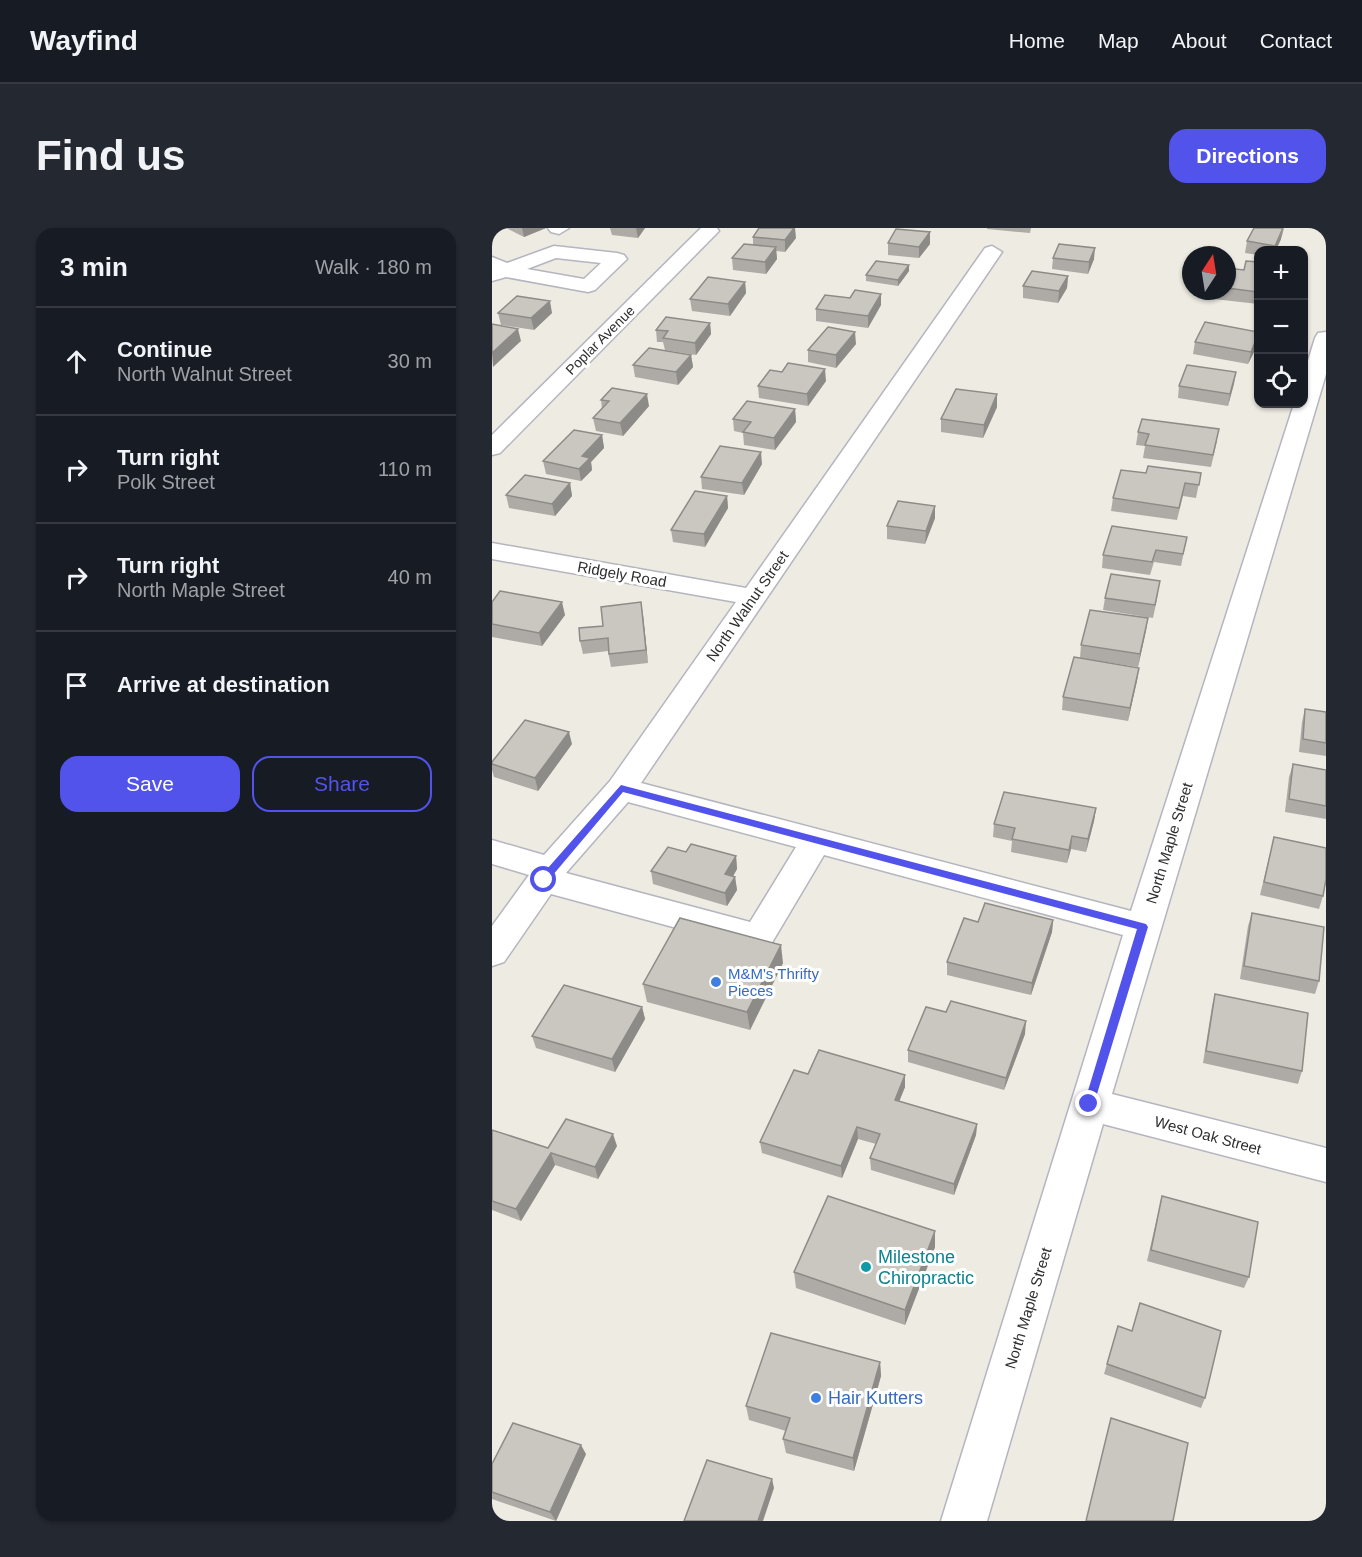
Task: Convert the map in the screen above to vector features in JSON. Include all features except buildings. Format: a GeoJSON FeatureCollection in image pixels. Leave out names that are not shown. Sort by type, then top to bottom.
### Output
{"type":"FeatureCollection","features":[{"type":"Feature","properties":{"kind":"street","name":"Poplar Avenue"},"geometry":{"type":"LineString","coordinates":[[492,448],[709,231]]}},
{"type":"Feature","properties":{"kind":"street","name":"North Walnut Street"},"geometry":{"type":"LineString","coordinates":[[492,952],[548,875],[621,789],[992,252]]}},
{"type":"Feature","properties":{"kind":"street","name":"North Maple Street"},"geometry":{"type":"LineString","coordinates":[[964,1521],[1143,927],[1326,339]]}},
{"type":"Feature","properties":{"kind":"street","name":"Ridgely Road"},"geometry":{"type":"LineString","coordinates":[[492,551],[752,597]]}},
{"type":"Feature","properties":{"kind":"street"},"geometry":{"type":"LineString","coordinates":[[621,789],[1143,927]]}},
{"type":"Feature","properties":{"kind":"street"},"geometry":{"type":"LineString","coordinates":[[492,852],[548,875],[758,937],[816,841]]}},
{"type":"Feature","properties":{"kind":"street","name":"West Oak Street"},"geometry":{"type":"LineString","coordinates":[[1089,1104],[1326,1165]]}},
{"type":"Feature","properties":{"kind":"place","name":"M&M's Thrifty Pieces"},"geometry":{"type":"Point","coordinates":[716,982]}},
{"type":"Feature","properties":{"kind":"place","name":"Milestone Chiropractic"},"geometry":{"type":"Point","coordinates":[866,1267]}},
{"type":"Feature","properties":{"kind":"place","name":"Hair Kutters"},"geometry":{"type":"Point","coordinates":[816,1398]}},
{"type":"Feature","properties":{"kind":"route"},"geometry":{"type":"LineString","coordinates":[[544,880],[621,789],[1143,927],[1089,1104]]}}]}
